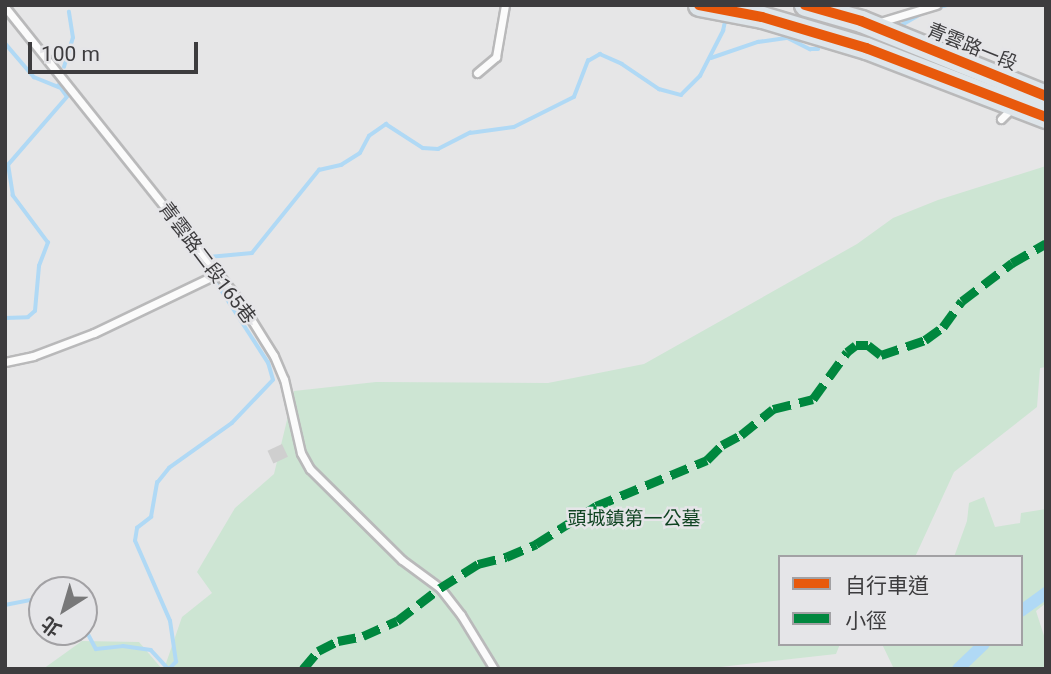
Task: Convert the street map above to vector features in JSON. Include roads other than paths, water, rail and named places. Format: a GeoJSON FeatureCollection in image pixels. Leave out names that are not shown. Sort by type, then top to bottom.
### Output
{"type":"FeatureCollection","features":[{"type":"Feature","properties":{"kind":"main road","name":"青雲路一段"},"geometry":{"type":"LineString","coordinates":[[805,5],[872,25],[1046,96]]}},
{"type":"Feature","properties":{"kind":"main road","name":"青雲路一段"},"geometry":{"type":"LineString","coordinates":[[707,6],[762,18],[866,48],[1008,112],[1046,117]]}},
{"type":"Feature","properties":{"kind":"lane"},"geometry":{"type":"LineString","coordinates":[[477,74],[496,57],[505,5]]}},
{"type":"Feature","properties":{"kind":"lane"},"geometry":{"type":"LineString","coordinates":[[872,25],[936,5]]}},
{"type":"Feature","properties":{"kind":"lane","name":"青雲路二段165巷"},"geometry":{"type":"LineString","coordinates":[[5,7],[241,303],[274,356],[284,379],[301,453],[310,469],[402,560],[440,588],[461,615],[494,669]]}},
{"type":"Feature","properties":{"kind":"lane"},"geometry":{"type":"LineString","coordinates":[[5,362],[33,356],[94,333],[217,274]]}},
{"type":"Feature","properties":{"kind":"waterway"},"geometry":{"type":"LineString","coordinates":[[936,8],[947,5]]}},
{"type":"Feature","properties":{"kind":"waterway"},"geometry":{"type":"LineString","coordinates":[[900,26],[928,10]]}},
{"type":"Feature","properties":{"kind":"waterway"},"geometry":{"type":"LineString","coordinates":[[64,67],[73,38],[69,12]]}},
{"type":"Feature","properties":{"kind":"waterway"},"geometry":{"type":"LineString","coordinates":[[209,257],[252,253],[319,170],[341,165],[360,153],[369,136],[386,124],[423,148],[438,149],[470,133],[514,127],[574,97],[588,61],[600,54],[622,64],[659,89],[681,95],[700,76],[723,31],[726,17]]}},
{"type":"Feature","properties":{"kind":"waterway"},"geometry":{"type":"LineString","coordinates":[[711,58],[758,42],[788,38],[810,49],[818,49]]}},
{"type":"Feature","properties":{"kind":"waterway"},"geometry":{"type":"LineString","coordinates":[[5,43],[34,77],[59,87]]}},
{"type":"Feature","properties":{"kind":"waterway"},"geometry":{"type":"LineString","coordinates":[[5,318],[28,317],[35,311],[39,266],[48,243],[13,196],[8,165],[67,97],[59,86]]}},
{"type":"Feature","properties":{"kind":"waterway"},"geometry":{"type":"LineString","coordinates":[[198,260],[205,269]]}},
{"type":"Feature","properties":{"kind":"waterway"},"geometry":{"type":"LineString","coordinates":[[94,646],[96,649],[123,646],[151,650],[169,669],[176,662],[170,621],[135,541],[137,528],[151,517],[157,483],[169,468],[232,423],[273,380],[268,363],[215,281]]}},
{"type":"Feature","properties":{"kind":"waterway"},"geometry":{"type":"LineString","coordinates":[[1023,610],[1046,593]]}},
{"type":"Feature","properties":{"kind":"waterway"},"geometry":{"type":"LineString","coordinates":[[5,605],[28,601]]}},
{"type":"Feature","properties":{"kind":"waterway"},"geometry":{"type":"LineString","coordinates":[[958,669],[982,646]]}},
{"type":"Feature","properties":{"kind":"park label","name":"頭城鎮第一公墓"},"geometry":{"type":"Point","coordinates":[634,519]}}]}
